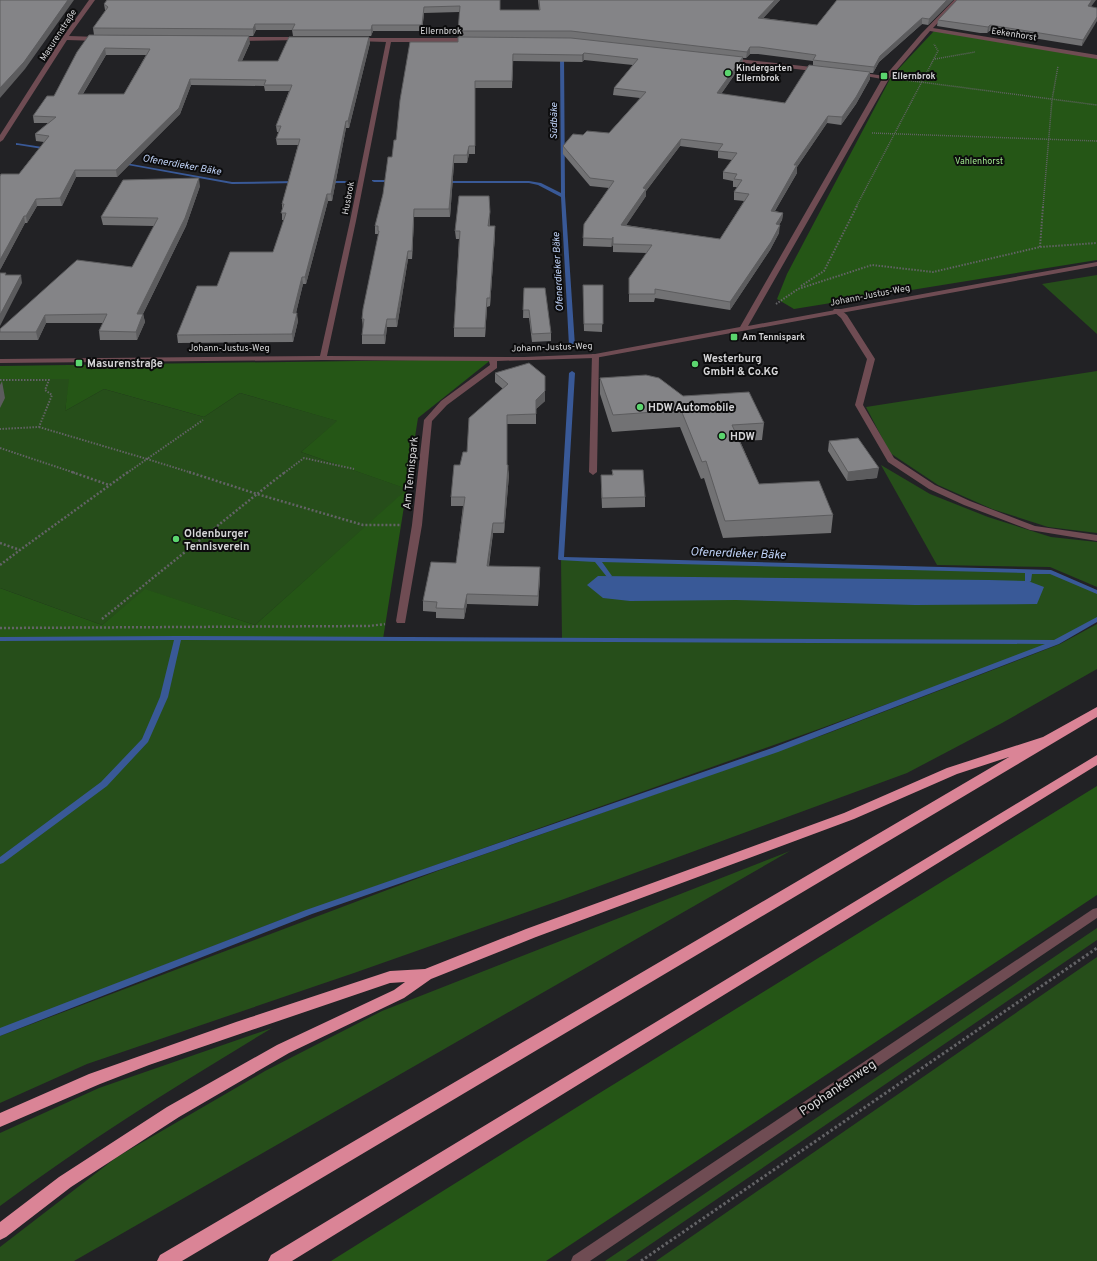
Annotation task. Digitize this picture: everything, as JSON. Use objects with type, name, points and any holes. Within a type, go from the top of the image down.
[{"type":"highway","points":[[166,1261],[1097,711]]},
{"type":"highway","points":[[0,1232],[65,1182],[173,1112],[284,1049],[399,994],[426,975],[531,932],[849,816],[952,772],[1048,740]]},
{"type":"highway","points":[[277,1261],[1097,759]]},
{"type":"highway","points":[[0,1120],[55,1096],[148,1060],[382,979],[390,977],[426,975]]},
{"type":"street","name":"Masurenstraße","points":[[0,140],[65,38],[92,0]]},
{"type":"street","points":[[743,328],[886,78],[928,29],[957,0]]},
{"type":"street","name":"Eekenhorst","points":[[928,29],[1097,57]]},
{"type":"street","points":[[65,38],[103,39]]},
{"type":"street","points":[[230,39],[304,39]]},
{"type":"street","name":"Ellernbrok","points":[[351,40],[476,40]]},
{"type":"street","name":"Husbrok","points":[[323,358],[353,221],[389,40]]},
{"type":"street","points":[[725,60],[825,71]]},
{"type":"street","points":[[848,73],[886,78]]},
{"type":"street","name":"Johann-Justus-Weg","points":[[0,361],[323,358],[492,359],[595,356],[1097,264]]},
{"type":"street","points":[[837,311],[844,317],[871,359],[859,405],[891,460],[932,487],[967,504],[1033,528],[1097,538]]},
{"type":"street","points":[[593,472],[595,356]]},
{"type":"street","name":"Am Tennispark","points":[[401,621],[417,525],[428,420],[444,404],[494,366],[492,359]]},
{"type":"street","name":"Pophankenweg","points":[[578,1261],[1097,912]]},
{"type":"path","points":[[773,306],[824,271],[893,134],[923,82],[938,51],[933,40]]},
{"type":"path","points":[[934,59],[957,54],[980,52]]},
{"type":"path","points":[[1040,247],[1052,100],[1058,66]]},
{"type":"path","points":[[886,78],[1097,105]]},
{"type":"path","points":[[855,133],[1097,141]]},
{"type":"path","points":[[798,289],[872,265],[934,272],[1040,247],[1097,243]]},
{"type":"path","points":[[0,380],[49,380],[45,390],[52,395],[39,427]]},
{"type":"path","points":[[0,565],[109,485],[203,420]]},
{"type":"path","points":[[0,429],[39,427],[363,525],[417,525]]},
{"type":"path","points":[[0,448],[109,485]]},
{"type":"path","points":[[102,619],[304,458],[354,469]]},
{"type":"path","points":[[0,543],[20,550]]},
{"type":"path","points":[[0,628],[369,626],[401,621]]},
{"type":"path","points":[[641,1261],[1097,948]]},
{"type":"green space","name":"Vahlenhorst","points":[[934,31],[1097,58],[1097,260],[794,309],[777,299],[787,274],[891,77]]},
{"type":"green space","points":[[1097,275],[1097,334],[1042,284]]},
{"type":"green space","points":[[492,359],[418,418],[407,489],[301,452],[337,421],[240,393],[204,417],[104,389],[65,411],[69,379],[0,379],[0,366]]},
{"type":"green space","points":[[1097,371],[1097,533],[1048,527],[992,509],[938,485],[890,453],[866,407]]},
{"type":"green space","name":"Oldenburger Tennisverein","points":[[0,379],[70,379],[65,411],[104,389],[204,417],[240,393],[338,421],[301,452],[408,489],[255,625],[146,590],[102,625],[0,588]]},
{"type":"green space","points":[[881,465],[930,494],[988,517],[1051,537],[1097,542],[1097,587],[1050,567],[937,565]]},
{"type":"green space","points":[[407,489],[383,639],[0,641],[0,588],[102,625],[145,589],[255,625]]},
{"type":"green space","points":[[561,559],[1051,572],[1097,592],[1097,619],[1057,642],[819,729],[278,921],[0,1029],[0,637],[562,640]]},
{"type":"green space","points":[[1097,624],[1097,669],[1002,723],[907,773],[564,899],[354,973],[87,1064],[0,1103],[0,1036],[440,870],[826,734],[1060,644]]},
{"type":"green space","points":[[1097,786],[1097,895],[546,1261],[331,1261],[598,1094]]},
{"type":"green space","points":[[790,851],[74,1261],[0,1261],[0,1247],[117,1157],[265,1071],[382,1011]]},
{"type":"green space","points":[[1097,928],[1097,940],[626,1261],[605,1261]]},
{"type":"green space","points":[[1097,957],[1097,1261],[656,1261]]},
{"type":"green space","points":[[272,1028],[202,1070],[100,1136],[0,1206],[0,1133],[99,1088]]},
{"type":"water","points":[[598,576],[989,580],[1028,581],[1044,587],[1037,604],[915,605],[736,600],[630,601],[603,598],[587,585]]},
{"type":"building","points":[[0,0],[68,0],[24,62],[0,88]]},
{"type":"building","points":[[107,0],[500,0],[500,10],[540,10],[539,0],[775,0],[758,18],[817,25],[837,0],[947,0],[929,19],[922,18],[880,56],[874,67],[813,60],[816,55],[759,47],[750,47],[747,52],[571,31],[458,31],[460,6],[424,7],[422,25],[372,25],[371,30],[292,30],[295,24],[255,24],[253,29],[93,28],[108,7],[104,4]]},
{"type":"building","points":[[957,0],[1092,0],[1088,6],[1097,8],[1097,17],[1083,40],[990,25],[988,27],[938,20]]},
{"type":"building","points":[[89,35],[249,36],[238,61],[278,61],[289,37],[369,37],[348,121],[346,121],[331,194],[327,194],[305,277],[302,277],[293,313],[297,313],[292,334],[177,335],[197,286],[217,286],[230,252],[273,252],[286,213],[281,213],[284,204],[282,204],[300,139],[276,139],[281,126],[276,126],[292,85],[264,85],[266,80],[190,79],[179,108],[116,170],[75,170],[60,198],[36,199],[26,216],[24,216],[0,260],[0,176],[1,174],[19,174],[49,136],[35,134],[56,117],[33,116],[47,96],[54,96],[77,52]],"holes":[[[105,48],[150,49],[124,94],[78,94]]]},
{"type":"building","points":[[458,37],[571,38],[743,57],[717,93],[785,103],[809,65],[870,72],[856,97],[842,117],[828,116],[794,165],[797,165],[771,211],[783,213],[776,224],[780,225],[771,242],[730,302],[655,289],[655,294],[629,294],[629,278],[652,245],[613,244],[613,237],[612,239],[583,238],[584,224],[614,181],[590,178],[563,146],[573,134],[583,135],[587,131],[609,133],[646,92],[614,88],[638,59],[584,53],[582,55],[513,54],[512,81],[475,81],[475,146],[469,146],[467,155],[454,155],[449,209],[414,209],[412,251],[408,251],[396,319],[387,319],[384,335],[362,335],[364,319],[362,319],[363,309],[379,231],[378,226],[375,226],[383,194],[388,157],[392,157],[394,140],[396,140],[400,100],[410,42],[458,42]],"holes":[[[681,139],[723,144],[718,151],[737,153],[723,172],[737,174],[734,179],[742,180],[734,192],[749,194],[720,239],[621,225],[646,189],[643,188]]]},
{"type":"building","points":[[199,178],[185,218],[137,314],[143,314],[136,332],[99,331],[107,314],[45,315],[36,332],[0,332],[0,329],[77,260],[132,267],[158,218],[101,217],[123,180]]},
{"type":"building","points":[[459,196],[489,196],[490,212],[488,226],[495,226],[490,298],[487,298],[485,328],[454,328],[460,231],[455,231]]},
{"type":"building","points":[[0,273],[6,273],[5,275],[21,275],[0,315]]},
{"type":"building","points":[[583,285],[603,285],[603,324],[584,324]]},
{"type":"building","points":[[524,288],[545,288],[551,333],[532,334],[529,310],[523,310]]},
{"type":"building","points":[[529,363],[545,376],[545,391],[536,400],[536,414],[507,415],[508,465],[504,523],[493,523],[487,566],[540,567],[538,596],[467,594],[464,609],[436,608],[437,602],[423,601],[431,562],[456,563],[465,497],[451,497],[454,465],[460,465],[463,452],[467,452],[469,418],[508,384],[495,373]]},
{"type":"building","points":[[646,375],[659,378],[683,396],[749,392],[764,423],[732,425],[759,484],[819,481],[833,515],[725,521],[706,461],[702,462],[681,410],[613,415],[600,378]]},
{"type":"building","points":[[858,438],[879,468],[848,472],[829,441]]},
{"type":"building","points":[[612,470],[643,470],[645,497],[602,498],[601,475],[613,475]]},
{"type":"waterway","name":"Südbäke","points":[[562,54],[563,196]]},
{"type":"waterway","name":"Ofenerdieker Bäke","points":[[18,144],[49,149]]},
{"type":"waterway","name":"Ofenerdieker Bäke","points":[[122,163],[232,183],[296,182]]},
{"type":"waterway","points":[[374,181],[394,181]]},
{"type":"waterway","name":"Ofenerdieker Bäke","points":[[326,182],[345,182]]},
{"type":"waterway","points":[[445,182],[529,182],[539,184],[563,196]]},
{"type":"waterway","name":"Ofenerdieker Bäke","points":[[563,196],[572,346]]},
{"type":"waterway","name":"Ofenerdieker Bäke","points":[[572,373],[561,559],[1029,571]]},
{"type":"waterway","points":[[597,560],[609,576]]},
{"type":"waterway","points":[[1028,581],[1029,571]]},
{"type":"waterway","name":"Ofenerdieker Bäke","points":[[1029,571],[1051,572],[1097,592]]},
{"type":"waterway","points":[[0,1032],[309,912],[775,750],[1057,642],[1097,619]]},
{"type":"waterway","points":[[0,639],[178,638]]},
{"type":"waterway","points":[[0,861],[104,784],[145,740],[164,697],[178,638]]},
{"type":"waterway","points":[[178,638],[1052,642]]},
{"type":"place","name":"Kindergarten Ellernbrok","points":[[728,73]]},
{"type":"place","name":"Ellernbrok","points":[[884,76]]},
{"type":"place","name":"Am Tennispark","points":[[734,337]]},
{"type":"place","name":"Masurenstraße","points":[[79,363]]},
{"type":"place","name":"Westerburg GmbH & Co.KG","points":[[695,364]]},
{"type":"place","name":"HDW Automobile","points":[[640,407]]},
{"type":"place","name":"HDW","points":[[722,436]]},
{"type":"place","name":"Oldenburger Tennisverein","points":[[176,539]]}]
